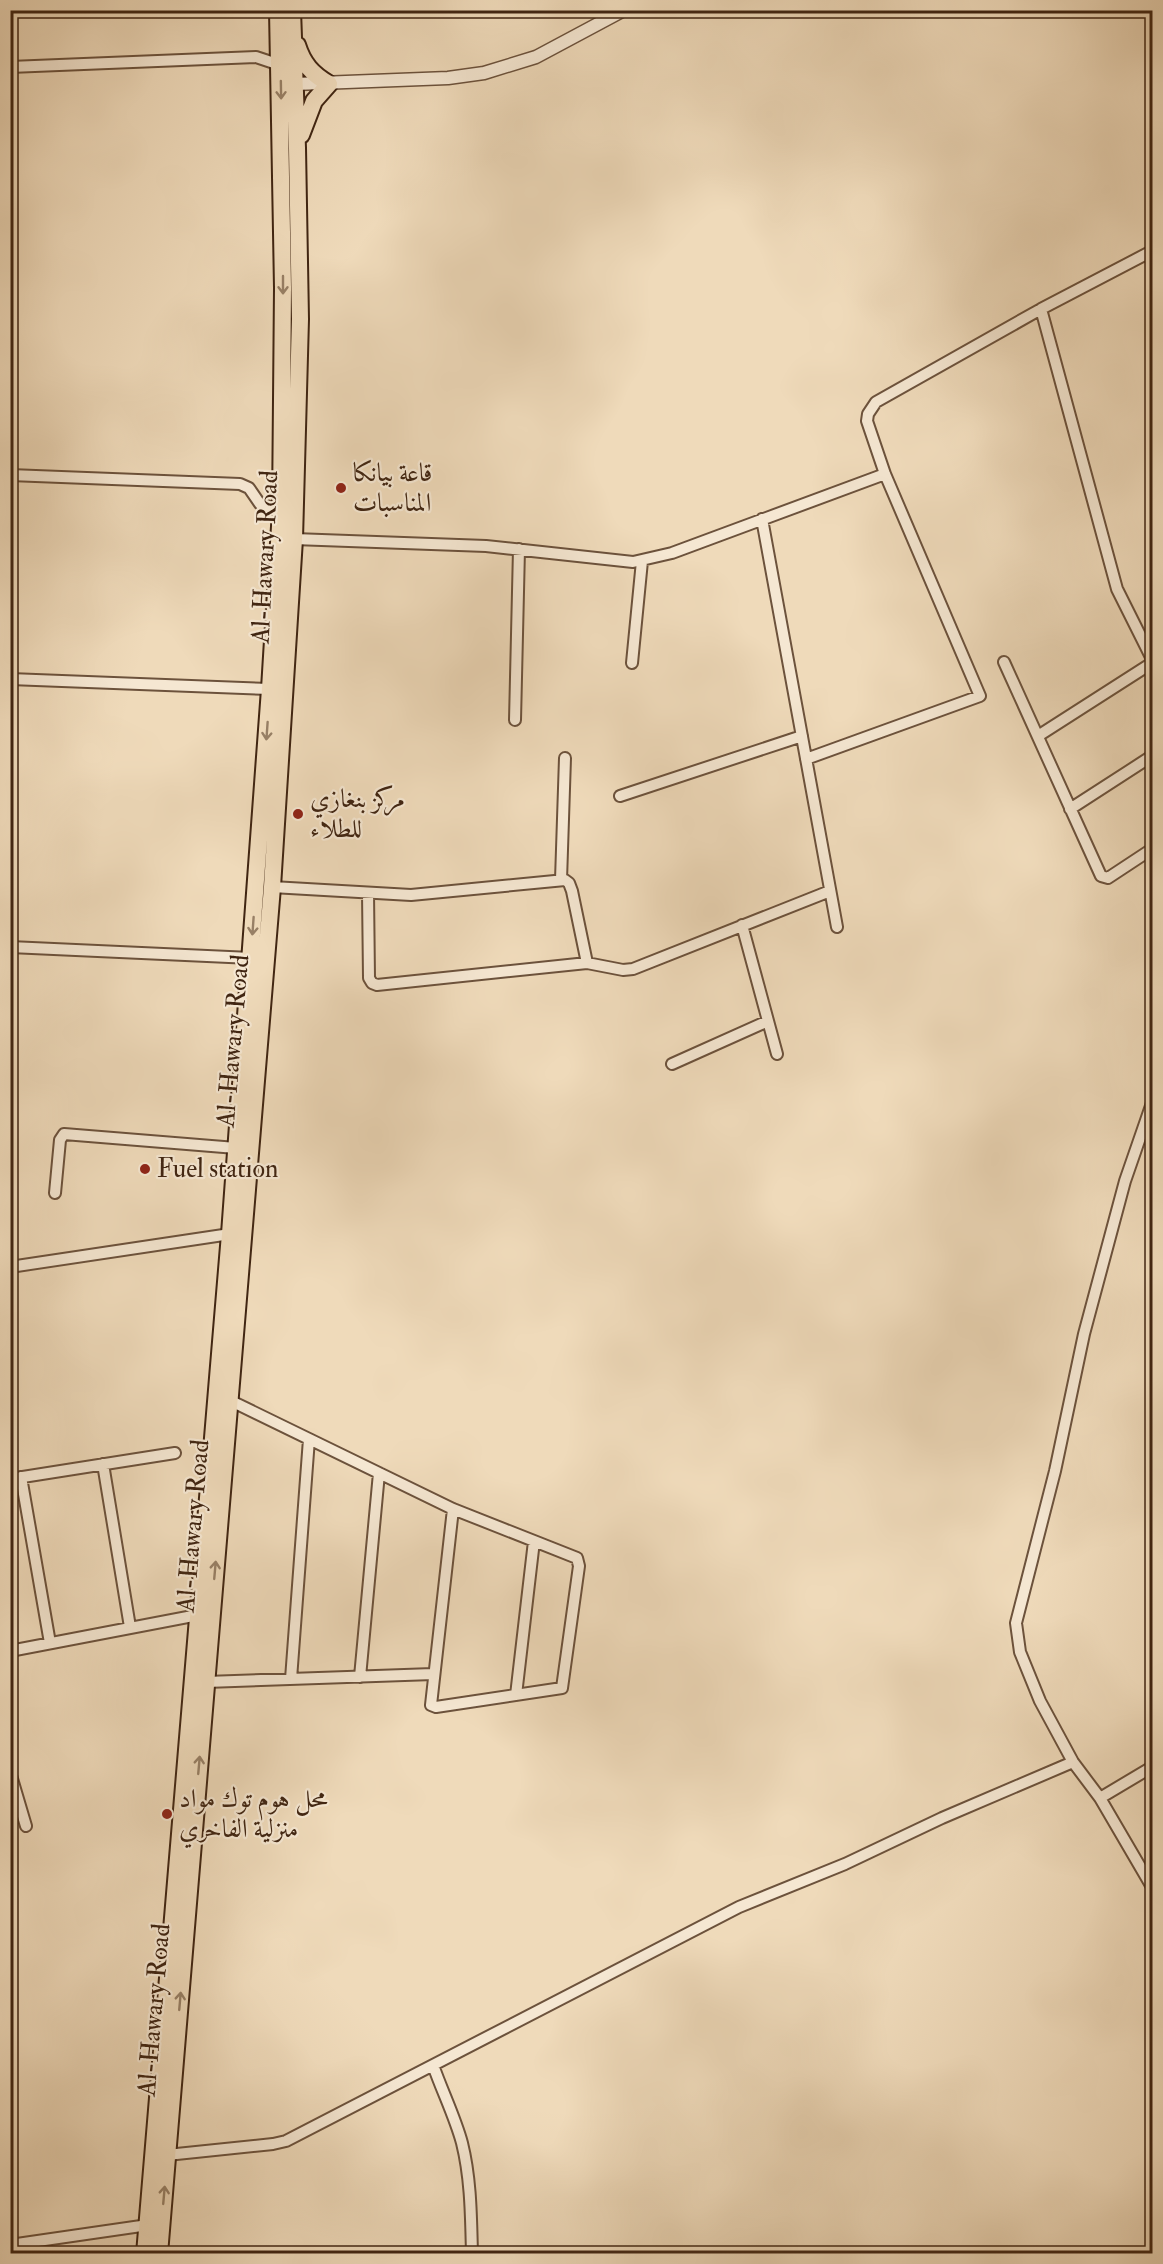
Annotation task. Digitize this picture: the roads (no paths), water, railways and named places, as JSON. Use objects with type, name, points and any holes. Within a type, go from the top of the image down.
[{"type":"highway","name":"Al-Hawary Road","points":[[159,2253],[167,2155],[198,1615],[251,958],[281,510],[288,464],[300,319],[295,84],[286,35],[278,10]]},
{"type":"highway","name":"Al-Hawary Road","points":[[145,2253],[188,1810],[206,1682],[272,887],[294,539],[288,464],[280,65],[292,10]]},
{"type":"highway","points":[[286,35],[306,66],[317,77],[329,84],[318,94],[311,107],[297,148]]},
{"type":"street","points":[[295,84],[448,78],[493,71],[536,57],[624,10]]},
{"type":"street","points":[[256,57],[286,35]]},
{"type":"street","points":[[10,67],[256,57],[268,59],[280,65]]},
{"type":"street","points":[[806,759],[980,696],[885,474],[867,421],[868,414],[876,402],[1041,309],[1152,251]]},
{"type":"street","points":[[1038,736],[1152,661],[1117,590],[1041,309]]},
{"type":"street","points":[[294,539],[519,549],[633,562],[672,553],[885,474]]},
{"type":"street","points":[[10,475],[240,483],[249,488],[260,504],[281,510]]},
{"type":"street","points":[[762,519],[837,927]]},
{"type":"street","points":[[515,720],[519,549]]},
{"type":"street","points":[[632,663],[642,561]]},
{"type":"street","points":[[1004,662],[1102,877],[1108,878],[1152,849]]},
{"type":"street","points":[[10,679],[270,689]]},
{"type":"street","points":[[620,796],[802,736]]},
{"type":"street","points":[[1070,809],[1152,756]]},
{"type":"street","points":[[561,880],[565,758]]},
{"type":"street","points":[[272,887],[411,895],[561,880],[569,883],[572,891],[587,963]]},
{"type":"street","points":[[368,893],[369,978],[377,985],[587,963],[628,970],[830,891]]},
{"type":"street","points":[[742,926],[777,1054]]},
{"type":"street","points":[[10,947],[251,958]]},
{"type":"street","points":[[672,1064],[768,1021]]},
{"type":"street","points":[[1151,1109],[1125,1181],[1084,1334],[1055,1471],[1016,1623],[1020,1652],[1040,1701],[1072,1762],[1100,1798],[1152,1887]]},
{"type":"street","points":[[55,1193],[60,1140],[64,1134],[236,1148]]},
{"type":"street","points":[[10,1267],[230,1234]]},
{"type":"street","points":[[229,1400],[453,1509],[574,1556],[579,1561],[579,1566],[564,1686],[560,1689],[433,1707],[430,1701],[453,1509]]},
{"type":"street","points":[[291,1679],[309,1439]]},
{"type":"street","points":[[50,1643],[16,1478],[176,1453]]},
{"type":"street","points":[[104,1464],[130,1627]]},
{"type":"street","points":[[360,1677],[379,1473]]},
{"type":"street","points":[[516,1695],[534,1541]]},
{"type":"street","points":[[10,1651],[198,1615]]},
{"type":"street","points":[[206,1682],[433,1674]]},
{"type":"street","points":[[167,2155],[286,2141],[739,1907],[845,1864],[942,1818],[1072,1762]]},
{"type":"street","points":[[1100,1798],[1152,1767]]},
{"type":"street","points":[[10,1772],[26,1826]]},
{"type":"street","points":[[432,2066],[457,2127],[465,2157],[470,2185],[472,2253]]},
{"type":"street","points":[[10,2245],[148,2225]]},
{"type":"place","name":"قاعة بيانكا المناسبات","points":[[341,488]]},
{"type":"place","name":"مركز بنغازي للطلاء","points":[[298,814]]},
{"type":"place","name":"Fuel station","points":[[145,1169]]},
{"type":"place","name":"محل هوم توك مواد منزلية الفاخري","points":[[167,1814]]}]
